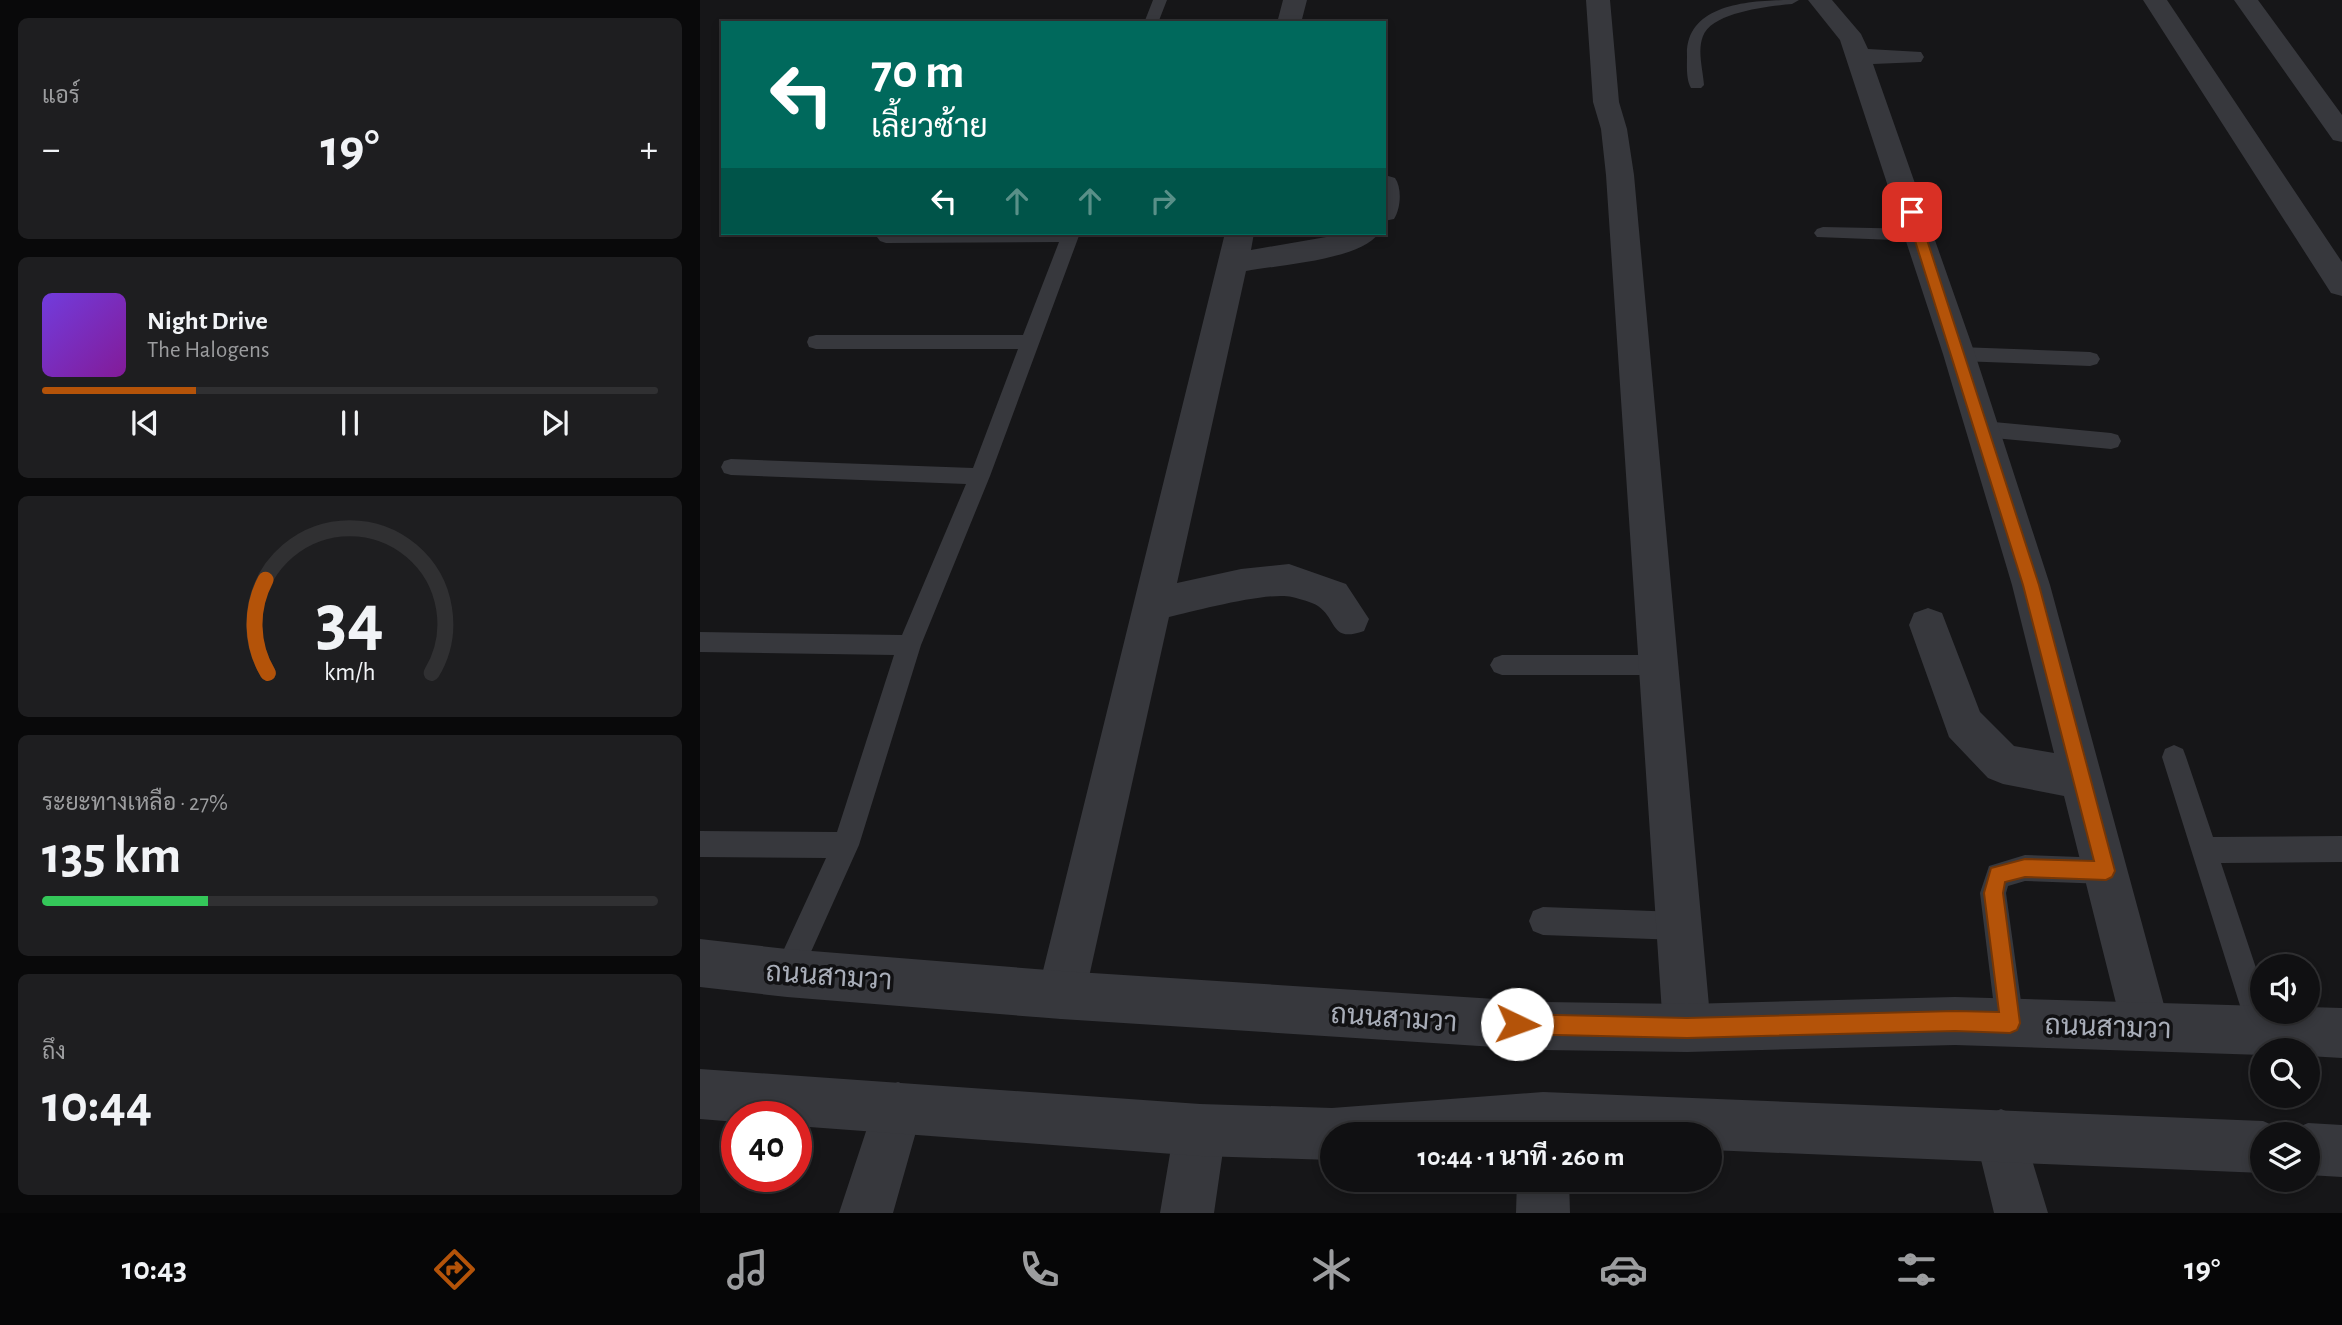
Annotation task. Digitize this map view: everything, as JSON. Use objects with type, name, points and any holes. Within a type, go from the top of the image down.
[{"type":"street","points":[[1290,21],[1295,0]]},
{"type":"street","points":[[1598,0],[1606,102],[1614,129],[1620,175],[1687,1028]]},
{"type":"street","points":[[1820,0],[1852,38],[1859,56],[1983,429],[2031,585],[2146,1027]]},
{"type":"street","points":[[2155,0],[2342,286]]},
{"type":"street","points":[[2246,0],[2342,134]]},
{"type":"street","points":[[1859,56],[1912,57]]},
{"type":"street","points":[[1061,995],[1237,248],[1339,245],[1360,235]]},
{"type":"street","points":[[1153,604],[1241,585],[1289,580],[1332,595],[1350,619]]},
{"type":"street","points":[[1928,625],[1964,724],[2003,764],[2082,779]]},
{"type":"street","name":"ถนนสามวา","points":[[700,963],[787,973],[1061,995],[1543,1026],[1687,1028],[1955,1021],[2342,1033]]},
{"type":"street","points":[[700,1094],[1200,1130],[1320,1134]]},
{"type":"street","points":[[866,1213],[898,1107]]},
{"type":"street","points":[[1187,1213],[1200,1130]]},
{"type":"street","points":[[1722,1130],[2001,1135],[2250,1146]]},
{"type":"street","points":[[2001,1135],[2021,1213]]},
{"type":"street","points":[[2320,1150],[2342,1151]]},
{"type":"street","points":[[1543,1192],[1543,1213]]},
{"type":"lane","points":[[1153,21],[1160,0]]},
{"type":"lane","points":[[1696,85],[1696,35],[1704,22],[1721,14],[1792,0]]},
{"type":"lane","points":[[1823,233],[1920,235]]},
{"type":"lane","points":[[886,236],[978,235]]},
{"type":"lane","points":[[787,973],[846,845],[909,645],[979,476],[1071,235]]},
{"type":"lane","points":[[816,342],[1030,342]]},
{"type":"lane","points":[[1959,354],[2090,359]]},
{"type":"lane","points":[[1983,429],[2111,441]]},
{"type":"lane","points":[[731,467],[979,476]]},
{"type":"lane","points":[[700,642],[909,645]]},
{"type":"lane","points":[[1502,665],[1660,665]]},
{"type":"lane","points":[[2174,757],[2262,1031]]},
{"type":"lane","points":[[700,844],[846,845]]},
{"type":"lane","points":[[2204,850],[2342,849]]},
{"type":"lane","points":[[2010,1023],[1993,893],[1998,875],[2025,868],[2106,871]]},
{"type":"lane","points":[[1544,921],[1679,926]]},
{"type":"route","points":[[1517,1024],[1687,1028],[1955,1021],[2010,1023],[1993,893],[1998,875],[2025,868],[2106,871],[2031,585],[1912,212]]}]
